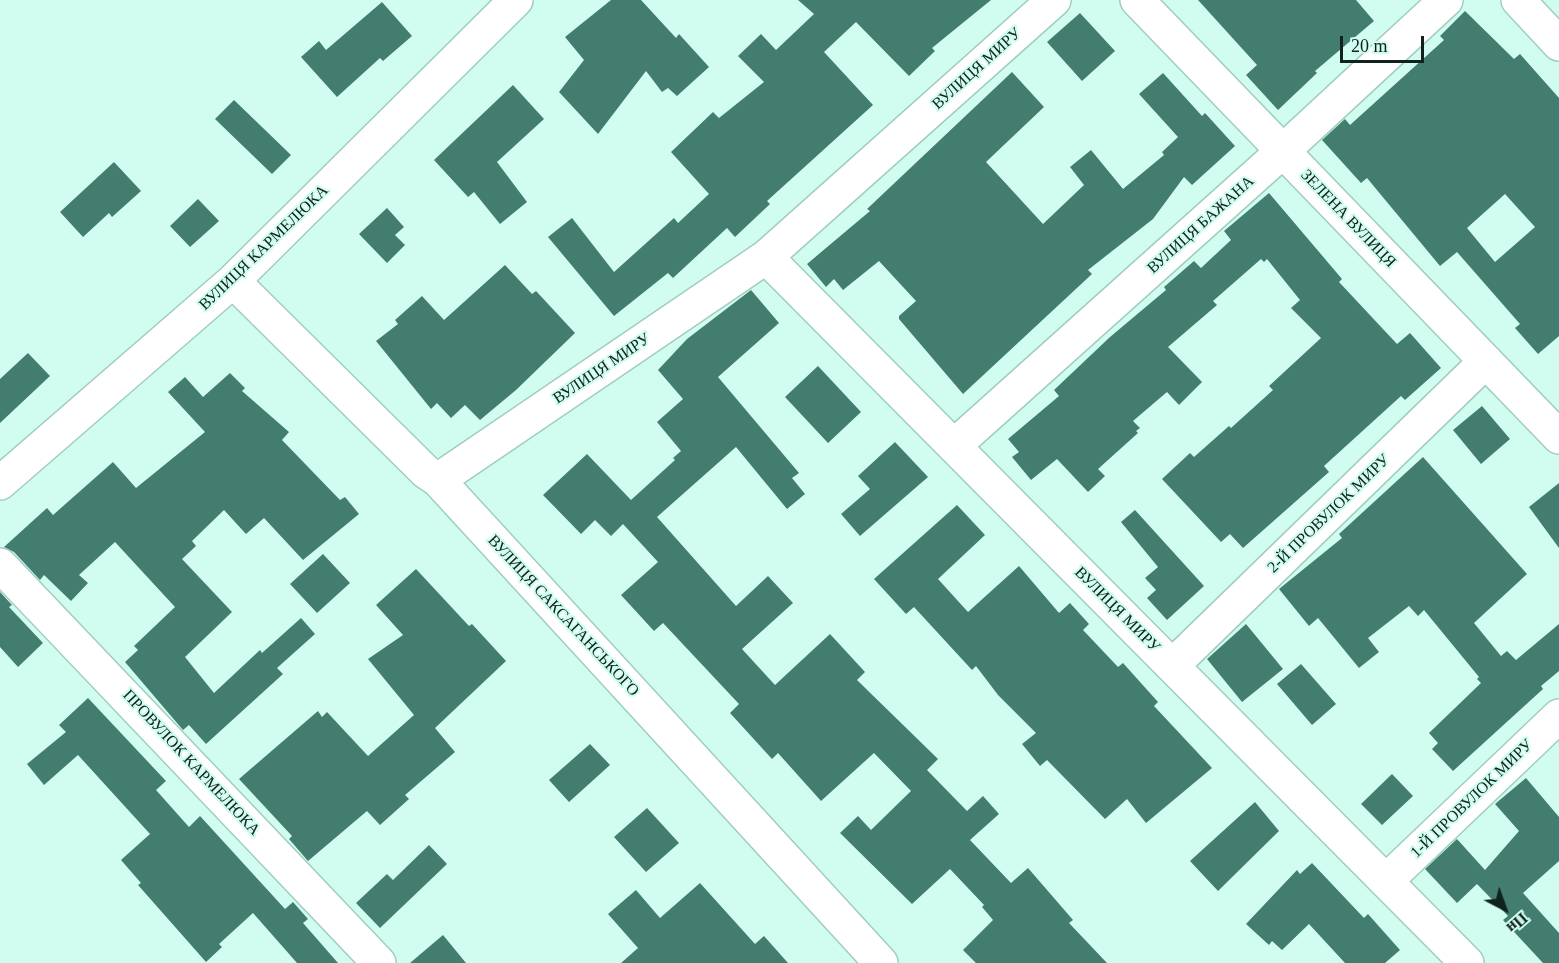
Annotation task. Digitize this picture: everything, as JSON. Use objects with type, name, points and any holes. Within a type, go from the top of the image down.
[{"type":"street","name":"ВУЛИЦЯ КАРМЕЛЮКА","points":[[0,483],[233,282],[516,0]]},
{"type":"street","name":"ВУЛИЦЯ МИРУ","points":[[438,480],[766,257],[1054,0]]},
{"type":"street","name":"ЗЕЛЕНА ВУЛИЦЯ","points":[[1137,0],[1559,437]]},
{"type":"street","name":"ВУЛИЦЯ БАЖАНА","points":[[954,446],[1283,151],[1446,0]]},
{"type":"street","points":[[1518,0],[1559,44]]},
{"type":"street","name":"ВУЛИЦЯ МИРУ","points":[[766,257],[1467,963]]},
{"type":"street","name":"ВУЛИЦЯ САКСАГАНСЬКОГО","points":[[233,282],[426,472],[438,480],[881,963]]},
{"type":"street","name":"2-Й ПРОВУЛОК МИРУ","points":[[1172,666],[1486,361]]},
{"type":"street","name":"ПРОВУЛОК КАРМЕЛЮКА","points":[[0,566],[125,693],[379,963]]},
{"type":"street","name":"1-Й ПРОВУЛОК МИРУ","points":[[1386,881],[1559,716]]},
{"type":"building","points":[[611,0],[641,0],[676,38],[679,34],[709,67],[677,96],[668,88],[662,92],[646,71],[598,134],[559,92],[584,60],[565,37]]},
{"type":"building","points":[[798,0],[991,0],[932,48],[935,51],[909,76],[856,22],[824,52],[873,105],[767,201],[770,204],[735,237],[727,228],[673,278],[668,273],[614,316],[548,237],[572,218],[614,272],[674,218],[678,223],[709,194],[671,152],[713,112],[719,118],[764,82],[738,56],[761,34],[776,50],[814,14]]},
{"type":"building","points":[[1198,0],[1356,0],[1374,21],[1315,71],[1317,73],[1278,110],[1246,75],[1257,65]]},
{"type":"building","points":[[382,2],[412,36],[383,61],[380,58],[337,97],[301,57],[319,41],[326,50]]},
{"type":"building","points":[[1465,11],[1514,59],[1520,54],[1559,98],[1559,336],[1538,354],[1515,328],[1520,324],[1457,252],[1440,266],[1367,178],[1361,183],[1322,140],[1345,119],[1350,125],[1444,40],[1440,36]],"holes":[[[1505,194],[1535,227],[1495,262],[1467,228]]]},
{"type":"building","points":[[1080,13],[1115,51],[1082,81],[1047,42]]},
{"type":"building","points":[[1012,72],[1044,107],[986,162],[1043,224],[1084,185],[1070,167],[1091,150],[1123,189],[1164,155],[1162,152],[1178,137],[1139,94],[1163,73],[1202,116],[1205,113],[1235,146],[1192,185],[1184,177],[1153,219],[1088,270],[1092,274],[963,394],[899,319],[899,316],[916,301],[879,261],[843,290],[834,279],[826,287],[807,264],[870,211],[867,209]]},
{"type":"building","points":[[513,85],[544,119],[497,162],[527,202],[500,224],[474,192],[468,197],[434,160]]},
{"type":"building","points":[[234,100],[291,155],[272,174],[215,119]]},
{"type":"building","points":[[114,162],[141,191],[112,217],[109,213],[83,237],[60,212]]},
{"type":"building","points":[[1269,193],[1342,279],[1339,282],[1397,344],[1410,333],[1441,368],[1405,400],[1401,396],[1324,466],[1329,472],[1243,548],[1230,534],[1221,542],[1162,479],[1190,453],[1194,457],[1229,426],[1231,428],[1273,390],[1269,386],[1321,338],[1291,308],[1300,300],[1267,259],[1264,262],[1261,259],[1213,301],[1217,305],[1168,347],[1202,382],[1179,405],[1167,392],[1133,421],[1140,428],[1136,431],[1138,433],[1098,469],[1105,476],[1088,492],[1057,459],[1031,480],[1012,457],[1019,452],[1008,439],[1059,396],[1054,390],[1110,337],[1166,290],[1164,287],[1194,261],[1201,268],[1231,240],[1224,231]]},
{"type":"building","points":[[198,199],[219,221],[190,247],[170,226]]},
{"type":"building","points":[[387,208],[404,227],[395,235],[405,245],[387,263],[359,234]]},
{"type":"building","points":[[505,265],[532,294],[536,291],[575,333],[516,390],[480,420],[465,405],[451,418],[437,403],[431,409],[376,341],[398,324],[395,320],[422,296],[444,320]]},
{"type":"building","points":[[751,290],[779,323],[718,377],[799,473],[792,478],[805,494],[787,509],[736,447],[657,517],[736,606],[768,576],[793,603],[742,649],[775,685],[830,634],[865,672],[857,680],[938,759],[927,770],[967,811],[983,796],[999,814],[970,840],[1011,883],[1028,868],[1073,920],[1069,923],[1107,963],[976,963],[963,950],[993,920],[982,907],[984,905],[950,869],[912,904],[840,833],[858,816],[871,830],[911,791],[874,753],[821,801],[778,753],[772,759],[730,713],[739,704],[663,623],[654,631],[621,595],[658,562],[623,524],[611,536],[595,520],[581,534],[543,495],[587,454],[631,500],[675,460],[673,458],[681,451],[657,422],[683,399],[658,370],[687,339]]},
{"type":"building","points":[[28,353],[50,376],[0,423],[0,379]]},
{"type":"building","points":[[818,366],[861,412],[828,443],[785,397]]},
{"type":"building","points":[[230,373],[245,388],[242,391],[289,432],[282,440],[340,500],[345,497],[359,514],[303,560],[264,518],[246,534],[224,510],[192,541],[196,546],[182,559],[232,612],[185,657],[214,693],[260,650],[262,653],[301,618],[315,634],[277,668],[283,674],[206,744],[189,725],[183,730],[125,662],[138,650],[134,646],[175,607],[115,542],[79,575],[88,583],[71,601],[44,575],[40,580],[14,552],[4,547],[47,508],[53,515],[113,462],[136,488],[205,432],[168,392],[185,377],[203,397]]},
{"type":"building","points":[[1482,406],[1510,439],[1481,464],[1453,430]]},
{"type":"building","points":[[895,442],[928,477],[860,536],[841,514],[870,489],[858,476]]},
{"type":"building","points":[[1423,457],[1527,574],[1474,623],[1501,656],[1507,651],[1516,660],[1559,624],[1559,671],[1541,686],[1543,689],[1453,771],[1432,749],[1438,743],[1429,733],[1481,683],[1477,679],[1479,677],[1424,610],[1418,616],[1409,606],[1368,638],[1379,652],[1359,668],[1318,618],[1309,626],[1279,589],[1342,538],[1339,534]]},
{"type":"building","points":[[1559,483],[1559,548],[1529,507]]},
{"type":"building","points":[[957,505],[985,535],[938,579],[968,612],[1019,566],[1059,613],[1070,603],[1089,624],[1083,630],[1118,667],[1123,663],[1158,702],[1154,706],[1212,768],[1146,823],[1127,799],[1105,819],[1047,760],[1040,766],[1022,744],[1036,733],[998,695],[976,666],[972,670],[914,607],[906,614],[874,579]]},
{"type":"building","points":[[1135,510],[1204,586],[1167,620],[1147,598],[1156,590],[1145,578],[1158,567],[1121,522]]},
{"type":"building","points":[[323,554],[350,583],[317,613],[290,584]]},
{"type":"building","points":[[416,569],[469,626],[472,624],[506,661],[435,728],[455,752],[405,795],[409,799],[380,825],[367,811],[308,861],[289,839],[292,836],[239,779],[318,711],[322,717],[327,712],[368,756],[414,715],[368,659],[403,635],[376,605]]},
{"type":"building","points":[[0,592],[12,605],[9,607],[43,643],[18,667],[0,647]]},
{"type":"building","points":[[1246,624],[1283,669],[1242,702],[1207,659]]},
{"type":"building","points":[[1301,664],[1336,704],[1312,725],[1277,684]]},
{"type":"building","points":[[88,698],[166,781],[156,790],[189,827],[200,816],[285,909],[293,902],[308,919],[303,923],[338,963],[297,963],[253,913],[219,944],[222,947],[206,962],[138,885],[141,883],[121,860],[150,834],[78,755],[44,785],[27,764],[66,732],[59,725]]},
{"type":"building","points":[[590,744],[610,765],[569,802],[549,780]]},
{"type":"building","points":[[1392,774],[1413,796],[1382,825],[1361,804]]},
{"type":"building","points":[[1526,778],[1559,817],[1559,861],[1523,893],[1559,933],[1559,963],[1543,963],[1503,920],[1508,916],[1477,884],[1457,903],[1425,869],[1457,839],[1485,870],[1519,831],[1495,804]]},
{"type":"building","points":[[1255,802],[1279,831],[1218,891],[1190,861]]},
{"type":"building","points":[[647,808],[679,843],[646,872],[614,837]]},
{"type":"building","points":[[429,845],[447,864],[380,928],[356,903],[387,874],[393,880]]},
{"type":"building","points":[[1312,863],[1364,918],[1368,914],[1400,950],[1385,963],[1345,963],[1309,924],[1282,950],[1272,941],[1269,945],[1246,924],[1297,870],[1300,874]]},
{"type":"building","points":[[700,883],[755,944],[764,936],[788,963],[621,963],[638,948],[608,914],[636,890],[660,918]]},
{"type":"building","points":[[443,935],[466,963],[410,963]]}]
